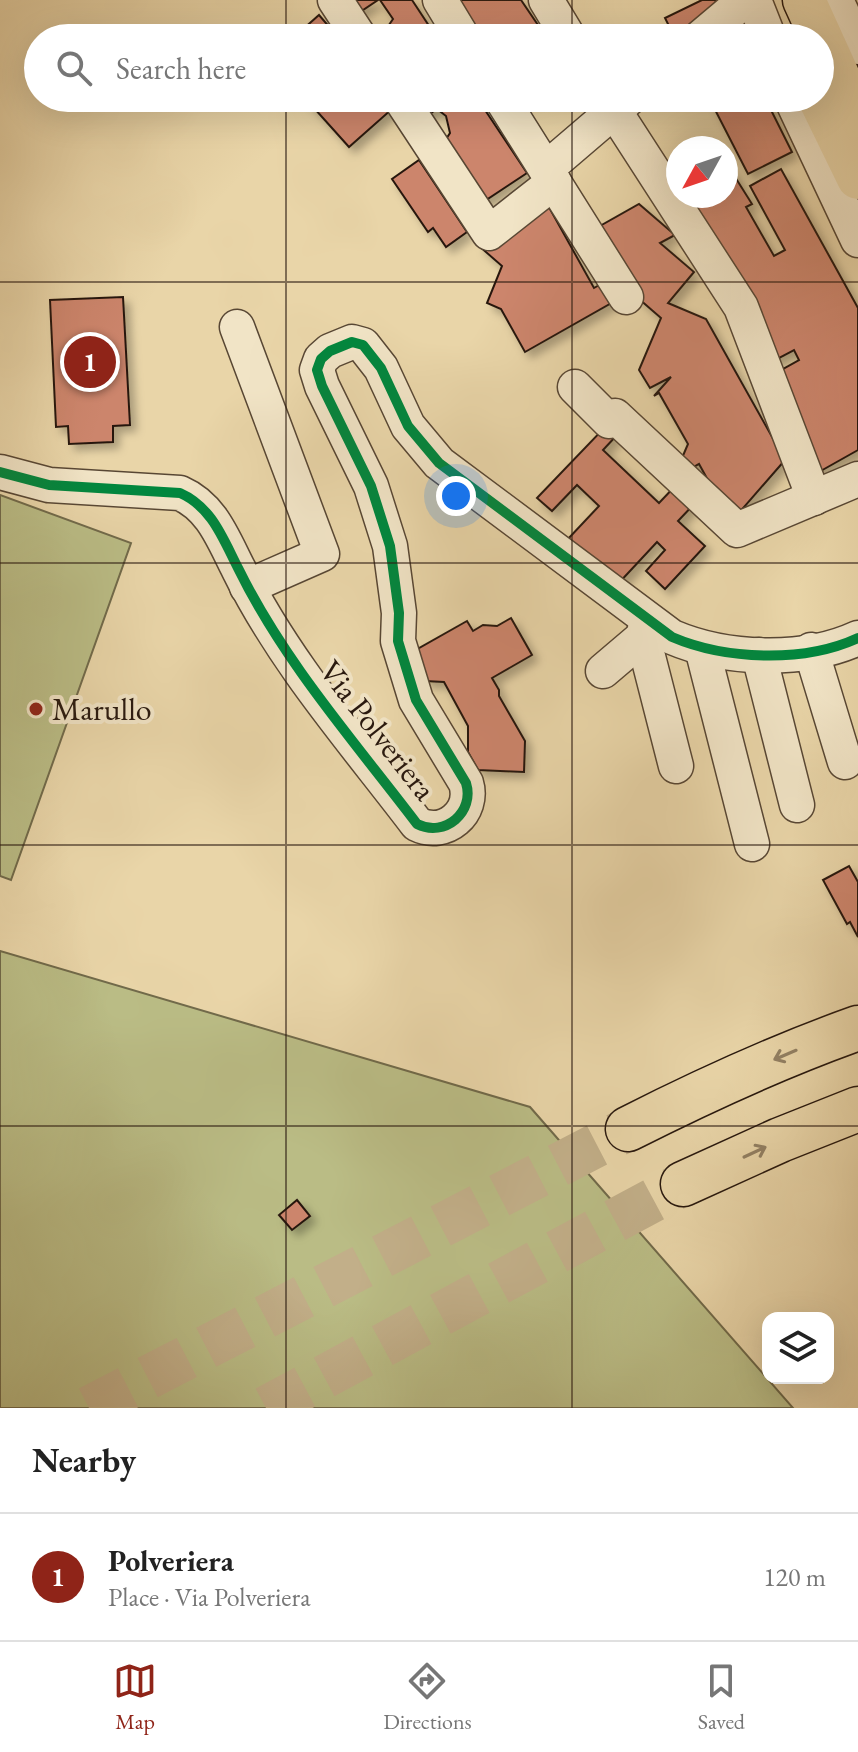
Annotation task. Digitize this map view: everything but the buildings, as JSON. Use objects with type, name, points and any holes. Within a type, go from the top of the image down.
[{"type":"highway","points":[[628,1129],[700,1092],[858,1028]]},
{"type":"highway","points":[[683,1184],[858,1109]]},
{"type":"main road","points":[[775,0],[786,24]]},
{"type":"main road","points":[[835,3],[858,119]]},
{"type":"main road","points":[[826,112],[858,178]]},
{"type":"street","points":[[335,0],[351,24]]},
{"type":"street","points":[[440,0],[455,24]]},
{"type":"street","points":[[546,0],[561,24]]},
{"type":"street","points":[[717,24],[745,0]]},
{"type":"street","points":[[754,0],[763,24]]},
{"type":"street","points":[[835,3],[858,47]]},
{"type":"street","points":[[409,112],[489,233],[550,176],[608,112]]},
{"type":"street","points":[[510,112],[626,297]]},
{"type":"street","points":[[623,112],[741,307],[814,498]]},
{"type":"street","points":[[798,112],[858,240]]},
{"type":"street","points":[[237,327],[322,554],[247,587]]},
{"type":"street","name":"Via Polveriera","points":[[0,472],[49,485],[180,493],[204,508],[218,528],[281,646],[417,824],[423,827],[442,828],[462,815],[470,793],[420,709],[401,658],[397,584],[390,546],[371,486],[317,370],[321,359],[330,351],[352,342],[363,345],[381,368],[408,426],[439,463],[645,629],[702,648],[740,655],[856,648]]},
{"type":"street","points":[[575,387],[609,421],[615,416],[737,530],[858,479]]},
{"type":"street","points":[[603,671],[645,629]]},
{"type":"street","points":[[645,629],[676,766]]},
{"type":"street","points":[[702,648],[752,844]]},
{"type":"street","points":[[811,650],[845,762]]},
{"type":"street","points":[[759,655],[797,805]]},
{"type":"green space","name":"Marullo","points":[[0,495],[131,543],[11,880],[0,876]]},
{"type":"green space","points":[[0,951],[530,1107],[762,1373],[762,1384],[772,1384],[793,1408],[0,1408]]},
{"type":"tunnel","points":[[89,1408],[628,1129]]},
{"type":"tunnel","points":[[266,1408],[683,1184]]},
{"type":"cycle path","points":[[0,472],[49,485],[180,493],[191,499],[215,525],[256,603],[298,668],[417,824],[428,827],[447,825],[462,812],[468,794],[466,783],[416,700],[398,641],[399,613],[390,546],[371,486],[317,370],[321,359],[330,351],[352,342],[363,345],[381,368],[408,426],[439,463],[672,637],[716,650],[765,656],[814,652],[858,638]]},
{"type":"place","name":"Polveriera","points":[[90,362]]},
{"type":"place","name":"Marullo","points":[[36,709]]}]
